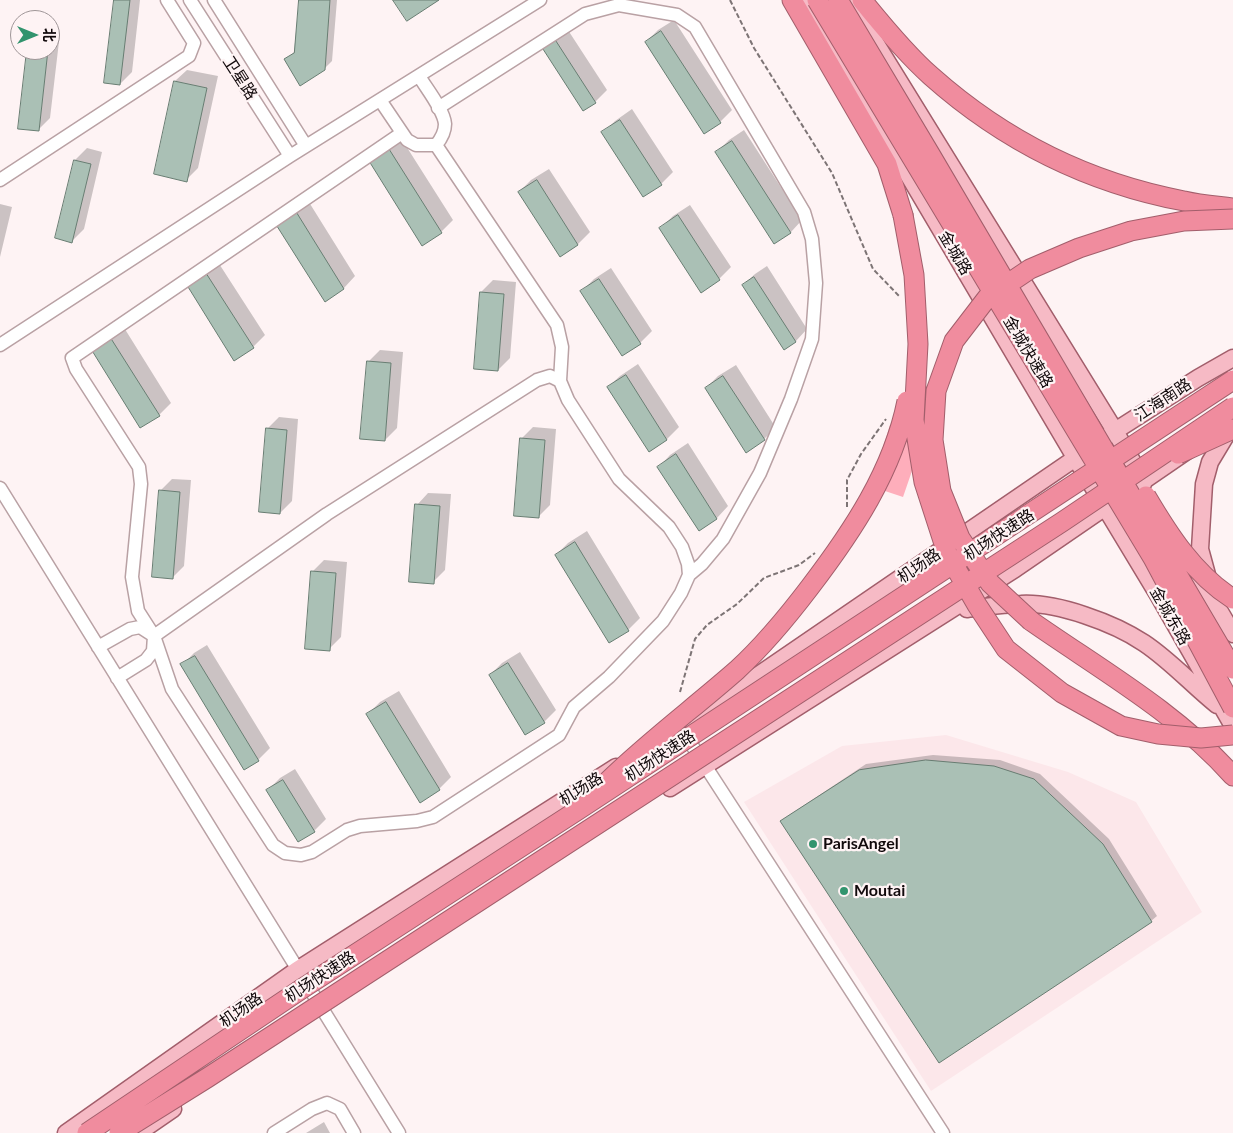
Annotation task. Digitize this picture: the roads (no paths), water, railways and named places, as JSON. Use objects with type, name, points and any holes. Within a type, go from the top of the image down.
[{"type":"highway","points":[[792,0],[887,164],[903,215],[913,266],[918,344],[914,420],[924,482],[947,553],[1006,649],[1062,693],[1121,726],[1158,734],[1201,738],[1233,735]]},
{"type":"highway","name":"金城快速路","points":[[817,0],[1148,550],[1229,709]]},
{"type":"highway","name":"金城快速路","points":[[838,0],[1233,669]]},
{"type":"highway","points":[[862,0],[930,76],[985,119],[1030,147],[1079,171],[1131,188],[1185,202],[1233,208]]},
{"type":"highway","points":[[930,154],[1188,560],[1217,589],[1233,599]]},
{"type":"highway","points":[[1233,219],[1184,221],[1123,233],[1079,248],[1030,269],[987,298],[954,342],[936,391],[932,440],[941,491],[960,538],[990,583],[1032,621],[1078,654],[1126,684],[1172,718],[1216,757],[1233,776]]},
{"type":"highway","points":[[578,810],[633,756],[738,668],[773,632],[841,546],[875,490],[902,426],[918,344]]},
{"type":"highway","name":"机场快速路","points":[[87,1133],[302,988],[578,810],[1233,380]]},
{"type":"highway","name":"机场快速路","points":[[119,1133],[207,1078],[1062,522],[1233,406]]},
{"type":"highway","points":[[1062,522],[1168,459],[1233,429]]},
{"type":"main road","name":"金城路","points":[[805,0],[1105,507]]},
{"type":"main road","points":[[848,0],[1115,431],[1233,634]]},
{"type":"main road","name":"江海南路","points":[[1095,445],[1198,378],[1233,358]]},
{"type":"main road","points":[[138,1133],[322,1011],[1015,568],[1233,422]]},
{"type":"main road","points":[[1214,601],[1200,549],[1203,492],[1210,462],[1233,422]]},
{"type":"main road","name":"机场路","points":[[66,1133],[297,970],[744,686],[1095,445]]},
{"type":"main road","name":"金城东路","points":[[1105,507],[1229,709],[1233,726]]},
{"type":"main road","points":[[941,616],[968,609],[1023,603],[1065,609],[1107,623],[1144,642],[1229,709]]},
{"type":"street","points":[[0,180],[189,56],[194,43],[167,0]]},
{"type":"street","name":"卫星路","points":[[190,0],[290,156]]},
{"type":"street","name":"卫星路","points":[[214,0],[306,146]]},
{"type":"street","points":[[0,345],[290,156],[540,0]]},
{"type":"street","points":[[402,133],[72,358],[76,369],[139,467],[141,484],[132,577],[138,611],[154,636],[172,689],[273,845],[285,853],[301,855],[312,852],[347,830],[360,826],[417,821],[433,817],[559,735],[574,707],[609,677],[664,621],[681,593],[689,575],[702,564],[724,539],[760,473],[791,399],[812,340],[816,283],[812,240],[804,212],[696,27],[677,15],[619,5],[585,14],[438,108]]},
{"type":"street","points":[[419,76],[444,116],[444,135],[436,145]]},
{"type":"street","points":[[380,100],[407,140],[416,145],[436,145]]},
{"type":"street","points":[[436,145],[557,325],[562,347],[560,381],[568,400],[619,479],[669,527],[682,547],[688,564],[689,575]]},
{"type":"street","points":[[154,636],[327,514],[538,380],[550,376],[560,381]]},
{"type":"street","points":[[0,488],[399,1133]]},
{"type":"street","points":[[98,647],[130,630],[140,627],[154,636]]},
{"type":"street","points":[[117,678],[146,660],[153,651],[154,636]]},
{"type":"street","points":[[680,727],[943,1133]]},
{"type":"street","points":[[274,1133],[312,1109],[327,1103],[340,1109],[354,1133]]},
{"type":"place","name":"ParisAngel","points":[[813,844]]},
{"type":"place","name":"Moutai","points":[[844,891]]}]
